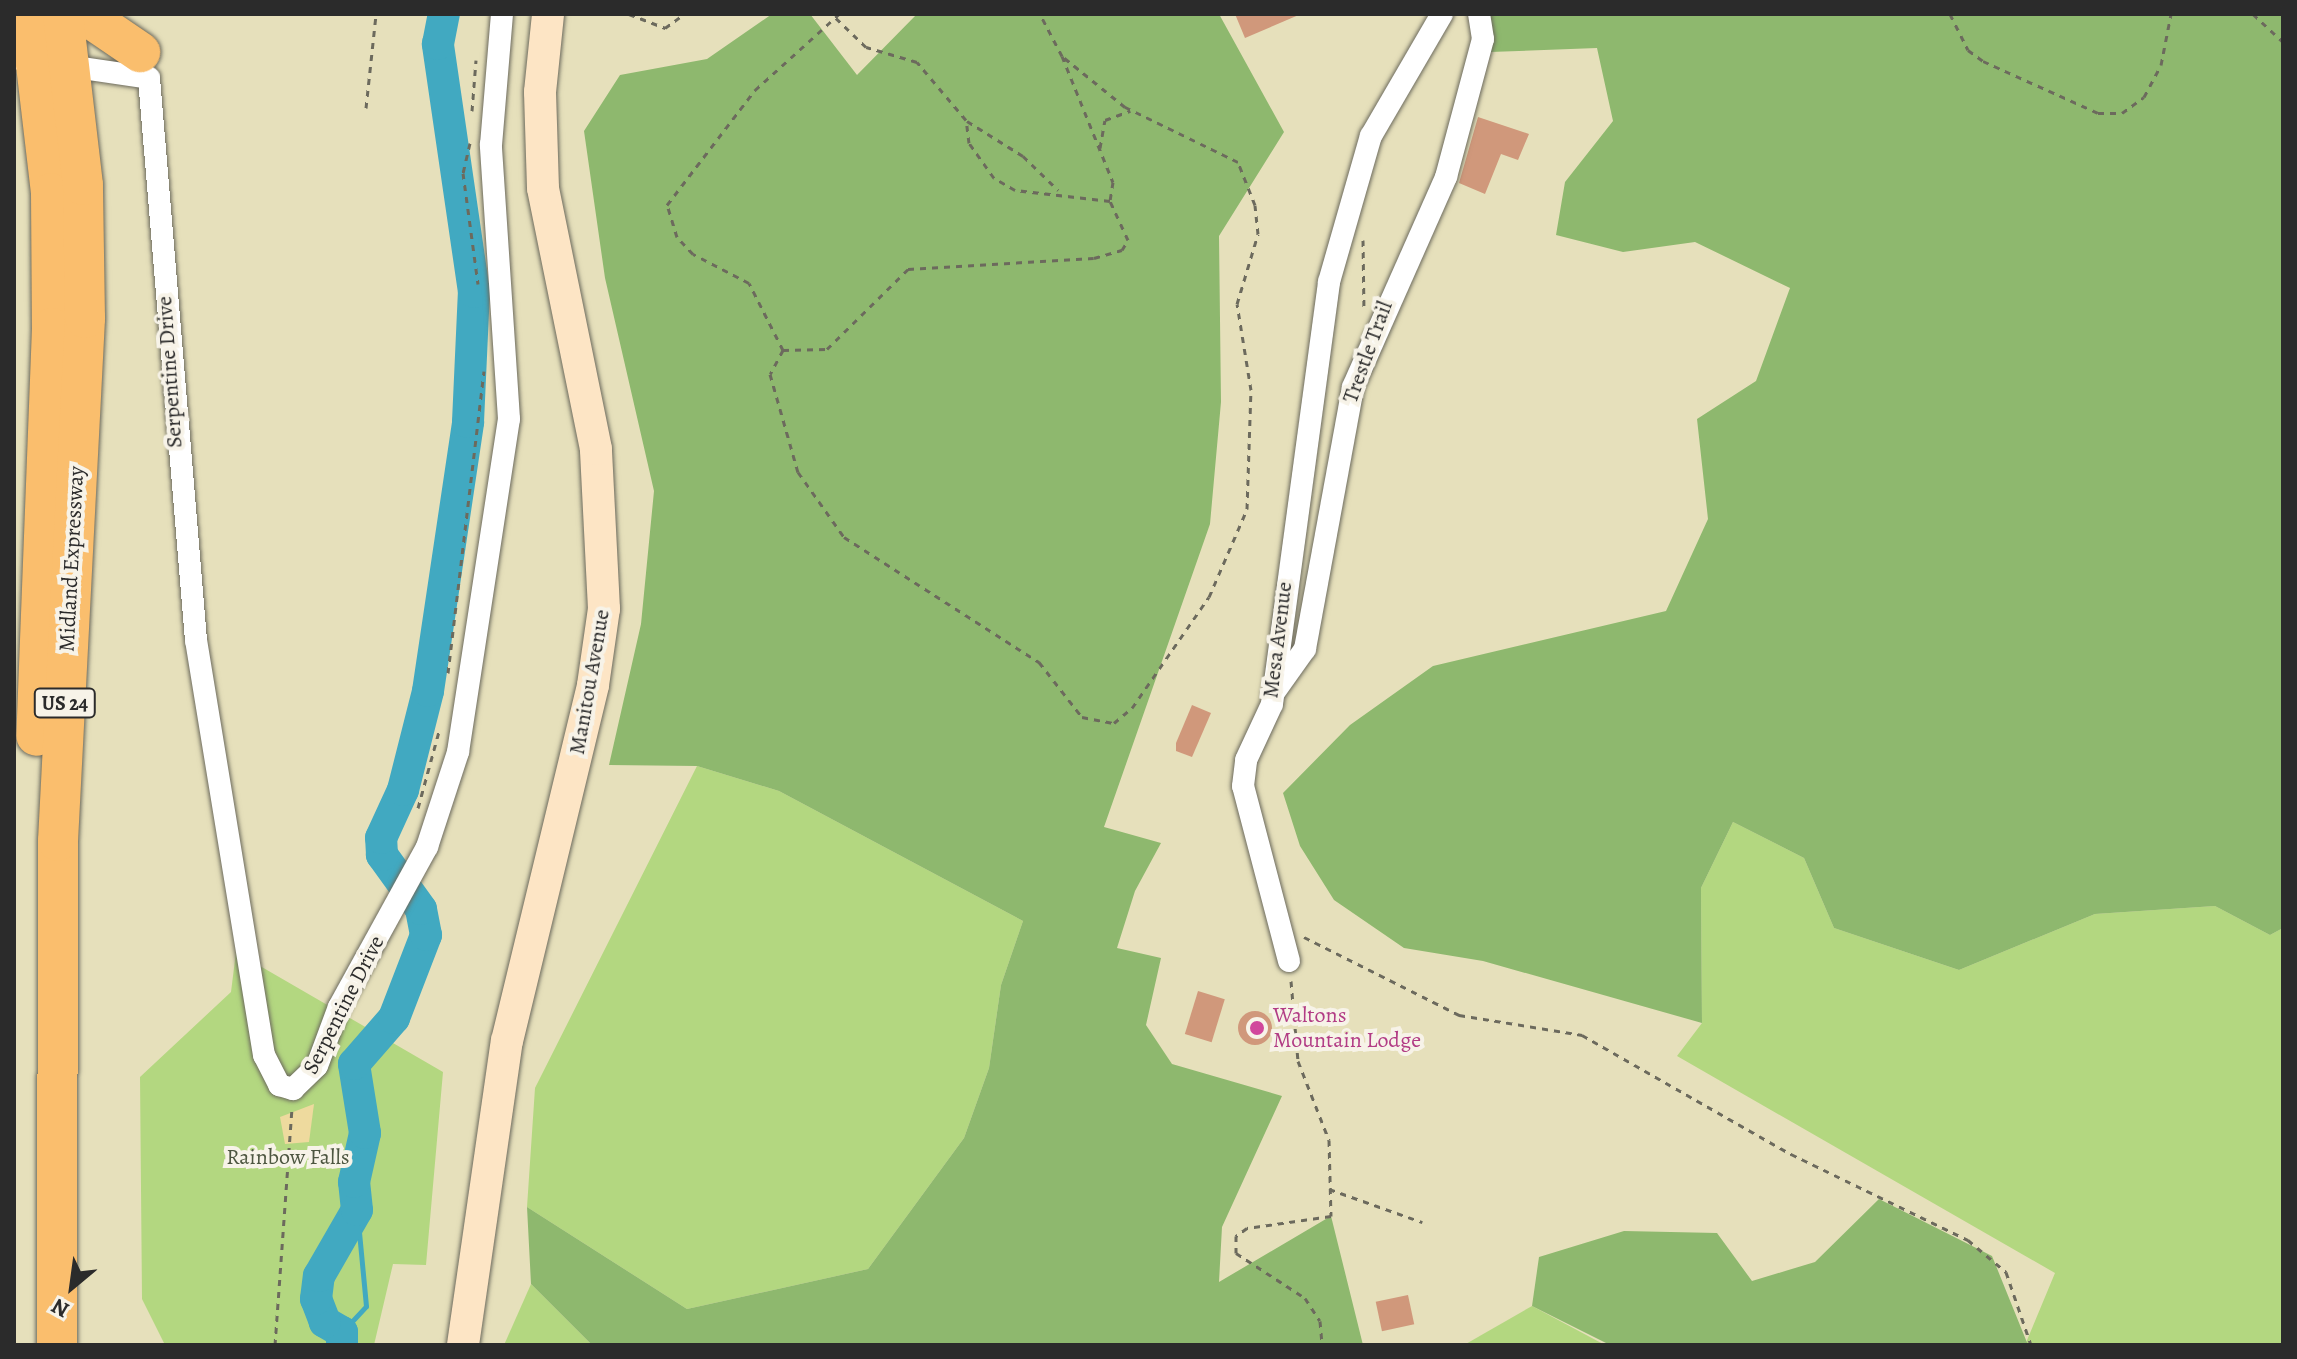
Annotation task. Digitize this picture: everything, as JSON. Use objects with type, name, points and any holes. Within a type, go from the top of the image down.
[{"type":"highway","name":"Midland Expressway","points":[[30,14],[51,193],[52,316],[32,836],[32,1345]]},
{"type":"highway","name":"Midland Expressway","points":[[57,1345],[58,841],[85,318],[34,63],[63,14]]},
{"type":"highway","points":[[84,14],[144,65]]},
{"type":"highway","points":[[14,95],[33,139],[52,316]]},
{"type":"main road","name":"Manitou Avenue","points":[[463,1345],[499,1086],[593,685],[604,609],[596,449],[543,188],[540,92],[548,14]]},
{"type":"street","name":"Serpentine Drive","points":[[126,14],[144,65],[196,640],[264,1055],[279,1085],[293,1089],[317,1066],[390,915],[427,847],[458,752],[509,419],[491,145],[502,14]]},
{"type":"street","name":"Mesa Avenue","points":[[1289,961],[1283,926],[1243,786],[1273,694],[1317,342],[1352,203],[1371,136],[1442,14]]},
{"type":"street","name":"Trestle Trail","points":[[1273,694],[1305,649],[1353,387],[1446,177],[1483,39],[1479,14]]},
{"type":"street","points":[[34,63],[144,65]]},
{"type":"path","points":[[366,108],[376,14]]},
{"type":"path","points":[[629,14],[665,28],[684,14]]},
{"type":"path","points":[[783,350],[827,349],[908,269],[1122,250],[1127,227],[1110,201],[1113,182],[1062,56],[1040,14]]},
{"type":"path","points":[[1950,14],[1968,50],[1983,61],[2098,113],[2122,113],[2144,97],[2161,65],[2171,14]]},
{"type":"path","points":[[2253,14],[2283,42]]},
{"type":"path","points":[[783,350],[749,283],[693,254],[677,237],[667,205],[777,65],[838,16],[866,47],[917,62],[966,120],[1023,156],[1058,190]]},
{"type":"path","points":[[472,126],[479,51]]},
{"type":"path","points":[[783,350],[770,374],[798,472],[844,537],[1039,662],[1082,717],[1114,723],[1161,671],[1209,597],[1243,525],[1251,390],[1237,304],[1258,234],[1249,179],[1238,162],[1132,110],[1062,56]]},
{"type":"path","points":[[1099,152],[1105,120],[1132,110]]},
{"type":"path","points":[[966,120],[969,143],[994,178],[1015,190],[1058,190],[1110,201]]},
{"type":"path","points":[[470,138],[463,173],[480,300]]},
{"type":"path","points":[[1352,203],[1365,255],[1364,311]]},
{"type":"path","points":[[447,688],[483,422],[484,357]]},
{"type":"path","points":[[418,813],[445,715]]},
{"type":"path","points":[[1283,926],[1459,1015],[1582,1035],[1791,1154],[1968,1240],[2006,1272],[2031,1345]]},
{"type":"path","points":[[1289,961],[1298,1061],[1329,1140],[1331,1216],[1236,1236],[1236,1253],[1305,1298],[1320,1321],[1322,1345]]},
{"type":"path","points":[[275,1345],[293,1089]]},
{"type":"path","points":[[1329,1189],[1422,1222]]},
{"type":"green space","points":[[772,14],[810,14],[857,75],[917,14],[1219,14],[1284,132],[1219,236],[1221,402],[1210,524],[1104,827],[1161,843],[1135,891],[1117,948],[1161,958],[1146,1025],[1172,1064],[1282,1096],[1222,1227],[1219,1282],[1331,1216],[1363,1345],[592,1345],[531,1284],[527,1207],[687,1309],[868,1269],[964,1138],[989,1068],[1001,985],[1023,921],[779,791],[697,766],[609,765],[641,624],[654,491],[605,278],[584,131],[620,75],[707,59]]},
{"type":"green space","points":[[1485,14],[2283,14],[2283,928],[2270,935],[2215,906],[2095,914],[1959,970],[1834,928],[1804,858],[1733,822],[1701,888],[1702,1023],[1483,961],[1404,948],[1334,900],[1300,846],[1283,793],[1350,725],[1433,666],[1666,611],[1708,519],[1697,419],[1756,381],[1790,288],[1695,242],[1623,252],[1556,235],[1565,182],[1613,121],[1597,48],[1490,52]]},
{"type":"green space","points":[[697,766],[779,791],[1023,921],[1001,985],[989,1068],[964,1138],[868,1269],[687,1309],[527,1207],[535,1088]]},
{"type":"green space","points":[[1733,822],[1804,858],[1834,928],[1959,970],[2095,914],[2215,906],[2270,935],[2283,928],[2283,1345],[2025,1345],[2055,1273],[1677,1056],[1702,1023],[1701,888]]},
{"type":"green space","name":"Rainbow Falls","points":[[236,952],[443,1072],[426,1265],[393,1264],[374,1345],[165,1345],[142,1299],[140,1077],[231,992]]},
{"type":"green space","points":[[1879,1199],[1992,1256],[2028,1345],[1610,1345],[1532,1306],[1539,1257],[1624,1231],[1717,1233],[1752,1281],[1815,1262]]},
{"type":"green space","points":[[531,1284],[592,1345],[504,1345]]},
{"type":"green space","points":[[1532,1306],[1605,1345],[1464,1345]]},
{"type":"sand","points":[[314,1104],[309,1142],[285,1144],[280,1117]]},
{"type":"building","points":[[1235,14],[1301,14],[1245,38]]},
{"type":"building","points":[[1478,117],[1529,134],[1518,160],[1501,154],[1485,194],[1459,183]]},
{"type":"building","points":[[1192,705],[1211,713],[1192,757],[1176,751],[1176,743]]},
{"type":"building","points":[[1198,991],[1225,999],[1212,1042],[1185,1034]]},
{"type":"building","name":"Waltons Mountain Lodge","points":[[1255,1011],[1267,1016],[1272,1028],[1267,1040],[1255,1045],[1243,1040],[1238,1028],[1243,1016]]},
{"type":"building","points":[[1408,1295],[1414,1324],[1382,1331],[1376,1302]]},
{"type":"waterway","points":[[342,1345],[342,1332],[325,1322],[316,1299],[319,1276],[357,1210],[354,1182],[365,1133],[354,1064],[394,1018],[426,935],[421,909],[382,855],[381,838],[403,790],[428,691],[468,422],[474,292],[438,44],[444,14]]},
{"type":"waterway","points":[[342,1332],[366,1306],[357,1210]]},
{"type":"place","name":"Waltons Mountain Lodge","points":[[1257,1028]]}]
